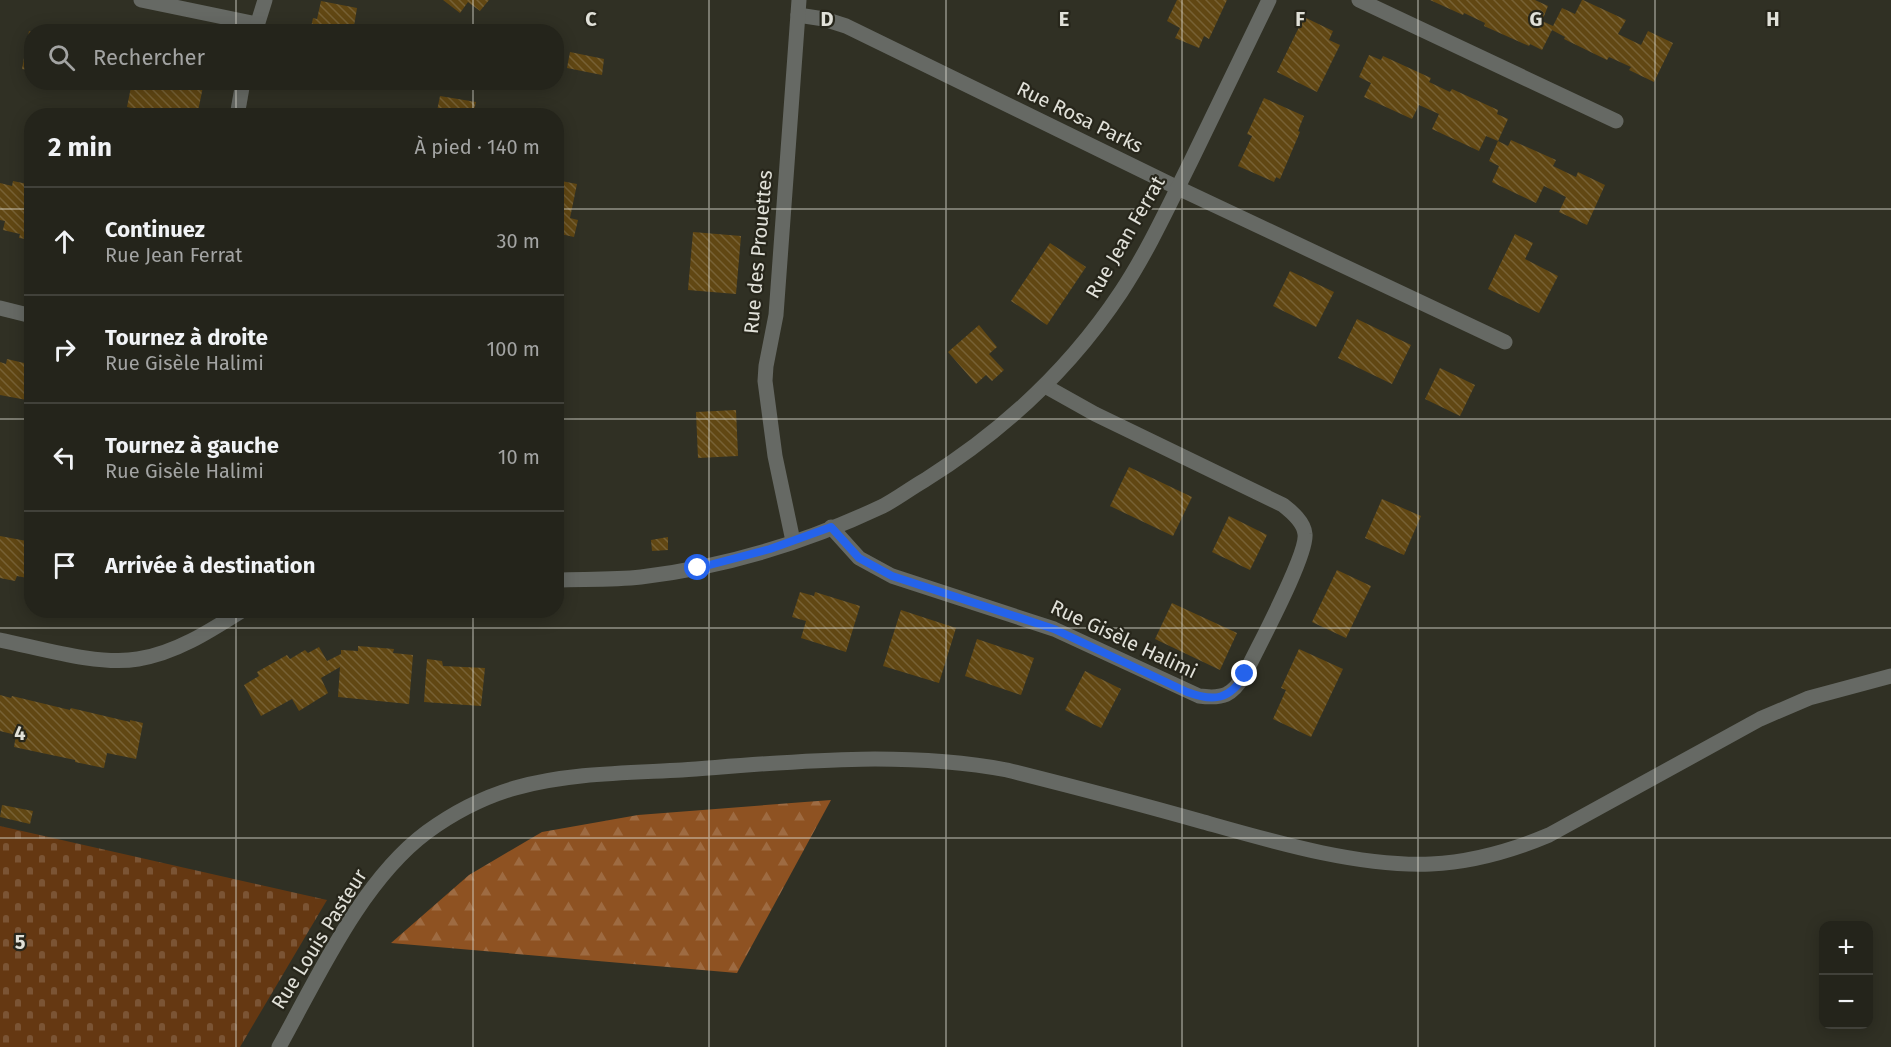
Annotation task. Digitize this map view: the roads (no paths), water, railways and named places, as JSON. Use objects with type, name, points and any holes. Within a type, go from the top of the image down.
[{"type":"street","points":[[141,0],[240,24]]},
{"type":"street","points":[[257,24],[265,0]]},
{"type":"street","name":"Rue Jean Ferrat","points":[[564,580],[619,579],[676,571],[722,563],[793,542],[885,504],[957,460],[1009,419],[1045,386],[1087,339],[1143,256],[1269,0]]},
{"type":"street","points":[[1359,0],[1617,121]]},
{"type":"street","name":"Rue Rosa Parks","points":[[799,7],[846,26],[1178,188],[1505,342]]},
{"type":"street","name":"Rue des Prouettes","points":[[793,542],[776,456],[765,381],[776,315],[799,7]]},
{"type":"street","points":[[238,108],[242,90]]},
{"type":"street","points":[[0,308],[24,314]]},
{"type":"street","name":"Rue Gisèle Halimi","points":[[831,527],[859,558],[892,576],[1046,625],[1193,694],[1221,697],[1230,693],[1238,686],[1245,674],[1300,558],[1305,534],[1301,522],[1283,505],[1095,414],[1045,386]]},
{"type":"street","points":[[0,640],[89,658],[122,661],[159,654],[195,639],[230,618]]},
{"type":"street","name":"Rue Louis Pasteur","points":[[279,1047],[364,899],[392,865],[426,832],[471,805],[493,795],[547,781],[760,764],[899,760],[982,766],[1006,770],[1259,837],[1339,855],[1401,864],[1449,863],[1478,859],[1550,835],[1760,718],[1809,698],[1891,676]]}]
